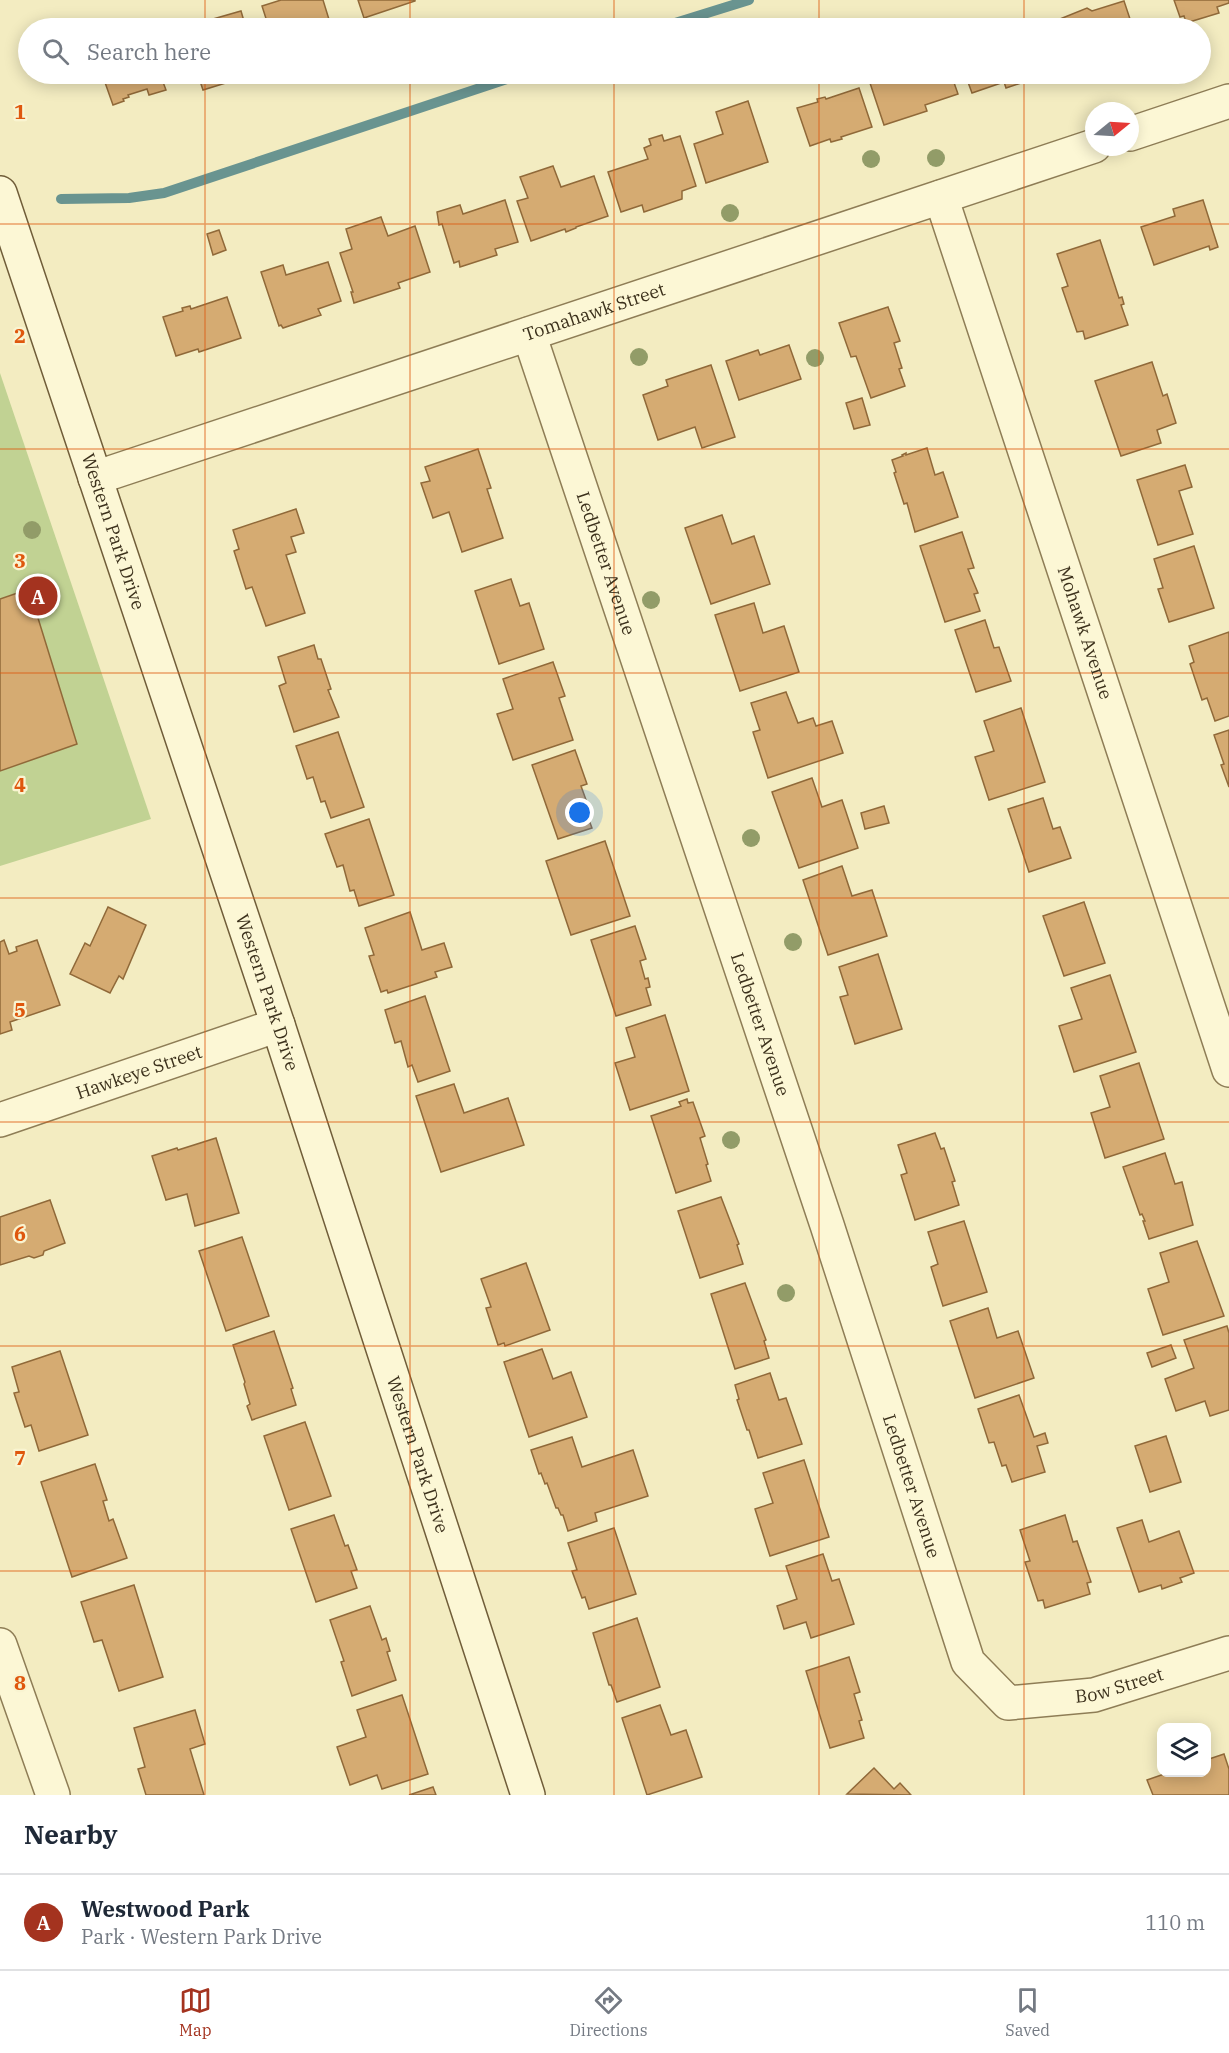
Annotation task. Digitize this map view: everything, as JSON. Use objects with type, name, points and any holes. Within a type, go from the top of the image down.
[{"type":"street","points":[[1139,131],[1229,101]]},
{"type":"street","name":"Tomahawk Street","points":[[95,478],[1085,149]]},
{"type":"street","name":"Western Park Drive","points":[[0,193],[278,1025],[528,1795]]},
{"type":"street","name":"Mohawk Avenue","points":[[941,197],[1229,1070]]},
{"type":"street","name":"Ledbetter Avenue","points":[[529,334],[827,1225],[968,1662],[1008,1703]]},
{"type":"street","name":"Hawkeye Street","points":[[0,1120],[278,1025]]},
{"type":"street","points":[[0,1645],[53,1795]]},
{"type":"street","name":"Bow Street","points":[[1008,1703],[1094,1695],[1229,1653]]},
{"type":"green space","points":[[0,373],[151,819],[0,866]]},
{"type":"building","points":[[281,0],[323,0],[329,18],[266,18],[262,6]]},
{"type":"building","points":[[358,0],[415,0],[415,1],[364,18]]},
{"type":"building","points":[[1174,0],[1229,0],[1229,3],[1217,7],[1219,13],[1202,18],[1180,17]]},
{"type":"building","points":[[1124,1],[1130,18],[1062,18],[1087,8],[1092,11]]},
{"type":"building","points":[[241,11],[243,18],[216,18]]},
{"type":"building","points":[[106,84],[164,84],[166,90],[149,95],[147,89],[128,95],[129,97],[123,99],[124,101],[113,105]]},
{"type":"building","points":[[201,84],[222,84],[203,90]]},
{"type":"building","points":[[870,84],[954,84],[958,94],[925,105],[927,111],[884,125]]},
{"type":"building","points":[[969,84],[998,84],[972,93]]},
{"type":"building","points":[[1005,84],[1018,84],[1006,88]]},
{"type":"building","points":[[859,88],[872,127],[841,137],[842,139],[831,142],[830,139],[810,146],[797,108],[818,102],[817,99],[825,97],[826,99]]},
{"type":"building","points":[[748,101],[768,162],[706,183],[694,144],[723,134],[716,112]]},
{"type":"building","points":[[662,135],[664,141],[680,136],[696,186],[682,191],[682,199],[644,212],[642,205],[621,212],[608,172],[648,159],[644,148],[651,145],[649,139]]},
{"type":"building","points":[[553,166],[561,187],[594,176],[608,216],[566,232],[565,229],[531,241],[517,201],[528,198],[520,177]]},
{"type":"building","points":[[505,200],[518,242],[495,249],[497,255],[460,267],[459,261],[454,263],[442,224],[439,225],[437,212],[460,205],[463,214]]},
{"type":"building","points":[[1203,200],[1218,247],[1210,250],[1209,246],[1154,265],[1141,227],[1175,216],[1173,209]]},
{"type":"building","points":[[381,217],[388,236],[415,226],[430,272],[398,283],[400,288],[354,303],[351,292],[353,292],[340,253],[352,249],[346,229]]},
{"type":"building","points":[[219,230],[226,250],[213,255],[207,234]]},
{"type":"building","points":[[1100,240],[1119,298],[1122,297],[1124,304],[1121,305],[1128,325],[1085,339],[1083,331],[1077,332],[1062,288],[1068,286],[1057,254]]},
{"type":"building","points":[[328,262],[341,301],[318,309],[321,315],[283,328],[279,326],[261,272],[283,265],[286,275]]},
{"type":"building","points":[[227,297],[241,338],[199,352],[198,349],[176,356],[163,317],[183,311],[182,308],[190,306],[191,309]]},
{"type":"building","points":[[888,307],[900,341],[894,343],[905,386],[871,398],[856,356],[851,357],[839,323]]},
{"type":"building","points":[[789,345],[801,379],[739,400],[726,361],[758,350],[760,355]]},
{"type":"building","points":[[1152,362],[1163,396],[1167,394],[1176,423],[1157,430],[1161,443],[1121,456],[1095,381]]},
{"type":"building","points":[[711,365],[735,437],[702,448],[695,427],[658,440],[643,395],[668,386],[666,380]]},
{"type":"building","points":[[862,398],[870,425],[854,429],[846,403]]},
{"type":"building","points":[[927,448],[935,475],[943,472],[958,517],[915,532],[907,503],[904,504],[894,473],[896,472],[892,460],[906,453],[906,455]]},
{"type":"building","points":[[478,449],[491,488],[487,489],[503,538],[462,552],[449,512],[433,518],[421,483],[430,481],[425,467]]},
{"type":"building","points":[[1185,465],[1192,487],[1179,491],[1193,534],[1158,545],[1137,480]]},
{"type":"building","points":[[296,509],[304,533],[291,537],[296,552],[286,555],[305,613],[266,626],[252,587],[246,589],[234,551],[239,549],[233,530]]},
{"type":"building","points":[[722,515],[732,544],[754,536],[770,584],[711,604],[685,528]]},
{"type":"building","points":[[962,532],[974,568],[968,569],[978,593],[974,594],[980,611],[945,622],[920,546]]},
{"type":"building","points":[[1194,546],[1214,608],[1169,622],[1158,589],[1163,588],[1154,559]]},
{"type":"building","points":[[511,579],[520,606],[529,603],[544,649],[499,664],[475,591]]},
{"type":"building","points":[[29,589],[77,744],[0,771],[0,599]]},
{"type":"building","points":[[754,603],[763,633],[784,626],[799,672],[740,691],[715,615]]},
{"type":"building","points":[[985,620],[994,648],[999,647],[1011,681],[976,692],[955,630]]},
{"type":"building","points":[[1229,632],[1229,716],[1215,721],[1207,698],[1202,700],[1190,664],[1194,662],[1189,646]]},
{"type":"building","points":[[314,645],[318,659],[321,659],[331,689],[328,690],[339,717],[294,732],[279,686],[286,683],[278,657]]},
{"type":"building","points":[[553,662],[565,696],[559,698],[573,740],[513,760],[497,714],[513,709],[503,679]]},
{"type":"building","points":[[786,692],[798,723],[813,718],[816,726],[832,721],[843,753],[768,778],[753,732],[760,730],[751,703]]},
{"type":"building","points":[[1021,708],[1045,782],[989,800],[975,757],[994,751],[984,721]]},
{"type":"building","points":[[1229,730],[1229,787],[1214,735]]},
{"type":"building","points":[[338,732],[364,807],[331,818],[325,801],[321,802],[313,777],[307,779],[296,746]]},
{"type":"building","points":[[575,750],[587,784],[581,786],[590,811],[586,812],[592,828],[558,839],[532,765]]},
{"type":"building","points":[[812,778],[822,807],[842,800],[858,848],[799,868],[772,792]]},
{"type":"building","points":[[1043,798],[1053,829],[1060,827],[1071,858],[1029,872],[1008,809]]},
{"type":"building","points":[[884,806],[889,823],[865,829],[861,813]]},
{"type":"building","points":[[369,819],[394,895],[359,906],[354,890],[350,891],[343,865],[337,867],[325,834]]},
{"type":"building","points":[[605,841],[630,916],[571,935],[546,861]]},
{"type":"building","points":[[842,866],[852,896],[872,890],[887,936],[828,955],[803,880]]},
{"type":"building","points":[[1084,902],[1105,963],[1064,976],[1043,916]]},
{"type":"building","points":[[108,907],[146,925],[123,979],[119,976],[110,993],[70,974],[85,943],[90,946]]},
{"type":"building","points":[[410,912],[422,950],[444,943],[452,967],[435,972],[437,977],[388,993],[387,990],[381,992],[369,956],[374,955],[365,928]]},
{"type":"building","points":[[635,926],[646,959],[640,961],[645,979],[648,978],[650,987],[646,988],[651,1005],[616,1016],[591,940]]},
{"type":"building","points":[[4,940],[9,954],[17,951],[16,947],[37,940],[60,1005],[10,1022],[12,1030],[0,1034],[0,942]]},
{"type":"building","points":[[878,954],[902,1029],[855,1044],[840,997],[848,995],[839,967]]},
{"type":"building","points":[[1110,975],[1136,1052],[1074,1072],[1059,1026],[1082,1019],[1071,988]]},
{"type":"building","points":[[425,996],[450,1071],[418,1082],[412,1065],[408,1067],[401,1041],[395,1043],[385,1010]]},
{"type":"building","points":[[665,1015],[689,1091],[630,1110],[615,1063],[635,1057],[626,1028]]},
{"type":"building","points":[[1139,1063],[1164,1139],[1105,1158],[1091,1113],[1110,1107],[1100,1076]]},
{"type":"building","points":[[454,1084],[464,1113],[508,1098],[524,1145],[441,1172],[416,1096]]},
{"type":"building","points":[[687,1099],[688,1103],[693,1102],[705,1136],[700,1138],[711,1181],[676,1193],[651,1116],[681,1106],[679,1102]]},
{"type":"building","points":[[935,1133],[941,1149],[944,1148],[955,1181],[952,1182],[959,1205],[915,1220],[901,1175],[907,1173],[898,1145]]},
{"type":"building","points":[[216,1138],[239,1213],[195,1226],[187,1194],[166,1200],[152,1156]]},
{"type":"building","points":[[1165,1153],[1175,1184],[1182,1182],[1193,1225],[1149,1239],[1143,1221],[1145,1221],[1142,1214],[1140,1215],[1123,1167]]},
{"type":"building","points":[[721,1197],[739,1244],[737,1245],[743,1264],[700,1278],[678,1211]]},
{"type":"building","points":[[50,1200],[65,1243],[44,1251],[43,1255],[34,1258],[29,1256],[0,1265],[0,1217]]},
{"type":"building","points":[[964,1221],[987,1292],[943,1306],[931,1267],[938,1264],[928,1232]]},
{"type":"building","points":[[242,1237],[269,1316],[226,1331],[199,1251]]},
{"type":"building","points":[[1197,1241],[1224,1316],[1163,1335],[1148,1289],[1169,1282],[1160,1253]]},
{"type":"building","points":[[526,1263],[550,1330],[505,1346],[504,1343],[498,1345],[486,1308],[491,1307],[481,1279]]},
{"type":"building","points":[[745,1283],[766,1340],[764,1341],[769,1358],[735,1369],[711,1294]]},
{"type":"building","points":[[988,1308],[997,1338],[1018,1331],[1034,1378],[975,1398],[950,1321]]},
{"type":"building","points":[[1227,1326],[1229,1333],[1229,1410],[1210,1416],[1205,1401],[1176,1411],[1165,1379],[1194,1368],[1184,1340]]},
{"type":"building","points":[[274,1331],[293,1388],[291,1389],[296,1405],[252,1420],[247,1406],[250,1404],[245,1382],[233,1345]]},
{"type":"building","points":[[1171,1345],[1176,1358],[1152,1367],[1147,1353]]},
{"type":"building","points":[[542,1349],[553,1379],[571,1372],[587,1417],[529,1437],[504,1362]]},
{"type":"building","points":[[60,1351],[88,1435],[39,1451],[31,1425],[25,1427],[14,1393],[19,1392],[12,1367]]},
{"type":"building","points":[[770,1373],[779,1400],[786,1398],[802,1444],[758,1458],[737,1400],[739,1399],[735,1385]]},
{"type":"building","points":[[1019,1395],[1034,1437],[1045,1433],[1048,1443],[1037,1446],[1045,1472],[1012,1482],[1006,1465],[1002,1466],[994,1442],[989,1443],[978,1409]]},
{"type":"building","points":[[305,1422],[331,1496],[289,1510],[264,1436]]},
{"type":"building","points":[[1166,1436],[1181,1482],[1150,1492],[1135,1446]]},
{"type":"building","points":[[572,1437],[582,1467],[633,1450],[648,1496],[595,1513],[597,1521],[568,1531],[563,1515],[556,1508],[547,1483],[545,1484],[541,1473],[539,1474],[531,1450]]},
{"type":"building","points":[[804,1460],[829,1537],[770,1556],[755,1509],[773,1503],[763,1473]]},
{"type":"building","points":[[95,1464],[107,1500],[103,1501],[109,1521],[113,1519],[127,1558],[72,1577],[41,1482]]},
{"type":"building","points":[[334,1515],[345,1546],[348,1545],[357,1570],[351,1571],[357,1588],[316,1602],[291,1529]]},
{"type":"building","points":[[1065,1515],[1073,1542],[1077,1541],[1091,1582],[1087,1583],[1090,1594],[1045,1608],[1043,1600],[1038,1601],[1025,1562],[1030,1561],[1020,1530]]},
{"type":"building","points":[[1142,1520],[1149,1542],[1179,1531],[1194,1573],[1180,1578],[1182,1582],[1162,1589],[1161,1585],[1139,1592],[1117,1528]]},
{"type":"building","points":[[614,1528],[636,1594],[589,1609],[585,1597],[582,1598],[572,1571],[577,1570],[568,1543]]},
{"type":"building","points":[[823,1554],[832,1581],[839,1579],[854,1624],[811,1638],[806,1622],[784,1629],[777,1606],[797,1599],[786,1566]]},
{"type":"building","points":[[134,1585],[163,1677],[119,1691],[102,1640],[94,1642],[81,1602]]},
{"type":"building","points":[[370,1606],[382,1640],[386,1638],[390,1651],[387,1652],[396,1680],[352,1696],[341,1662],[344,1661],[330,1620]]},
{"type":"building","points":[[637,1618],[660,1687],[617,1702],[611,1685],[609,1685],[593,1633]]},
{"type":"building","points":[[849,1657],[860,1692],[854,1694],[862,1720],[859,1721],[864,1738],[830,1748],[806,1671]]},
{"type":"building","points":[[402,1695],[428,1774],[382,1789],[377,1775],[350,1785],[337,1747],[366,1737],[357,1710]]},
{"type":"building","points":[[660,1705],[671,1735],[686,1730],[702,1777],[647,1795],[622,1718]]},
{"type":"building","points":[[195,1710],[205,1744],[190,1749],[204,1795],[146,1795],[138,1769],[145,1767],[134,1728]]},
{"type":"building","points":[[1224,1754],[1229,1769],[1229,1795],[1153,1795],[1147,1780],[1157,1777],[1211,1777],[1211,1758]]},
{"type":"building","points":[[874,1768],[894,1789],[900,1783],[911,1795],[847,1794]]},
{"type":"building","points":[[433,1787],[436,1795],[409,1795]]},
{"type":"waterway","points":[[691,18],[749,0]]},
{"type":"waterway","points":[[61,199],[129,198],[164,193],[492,84]]},
{"type":"place","name":"Westwood Park","points":[[38,596]]}]
